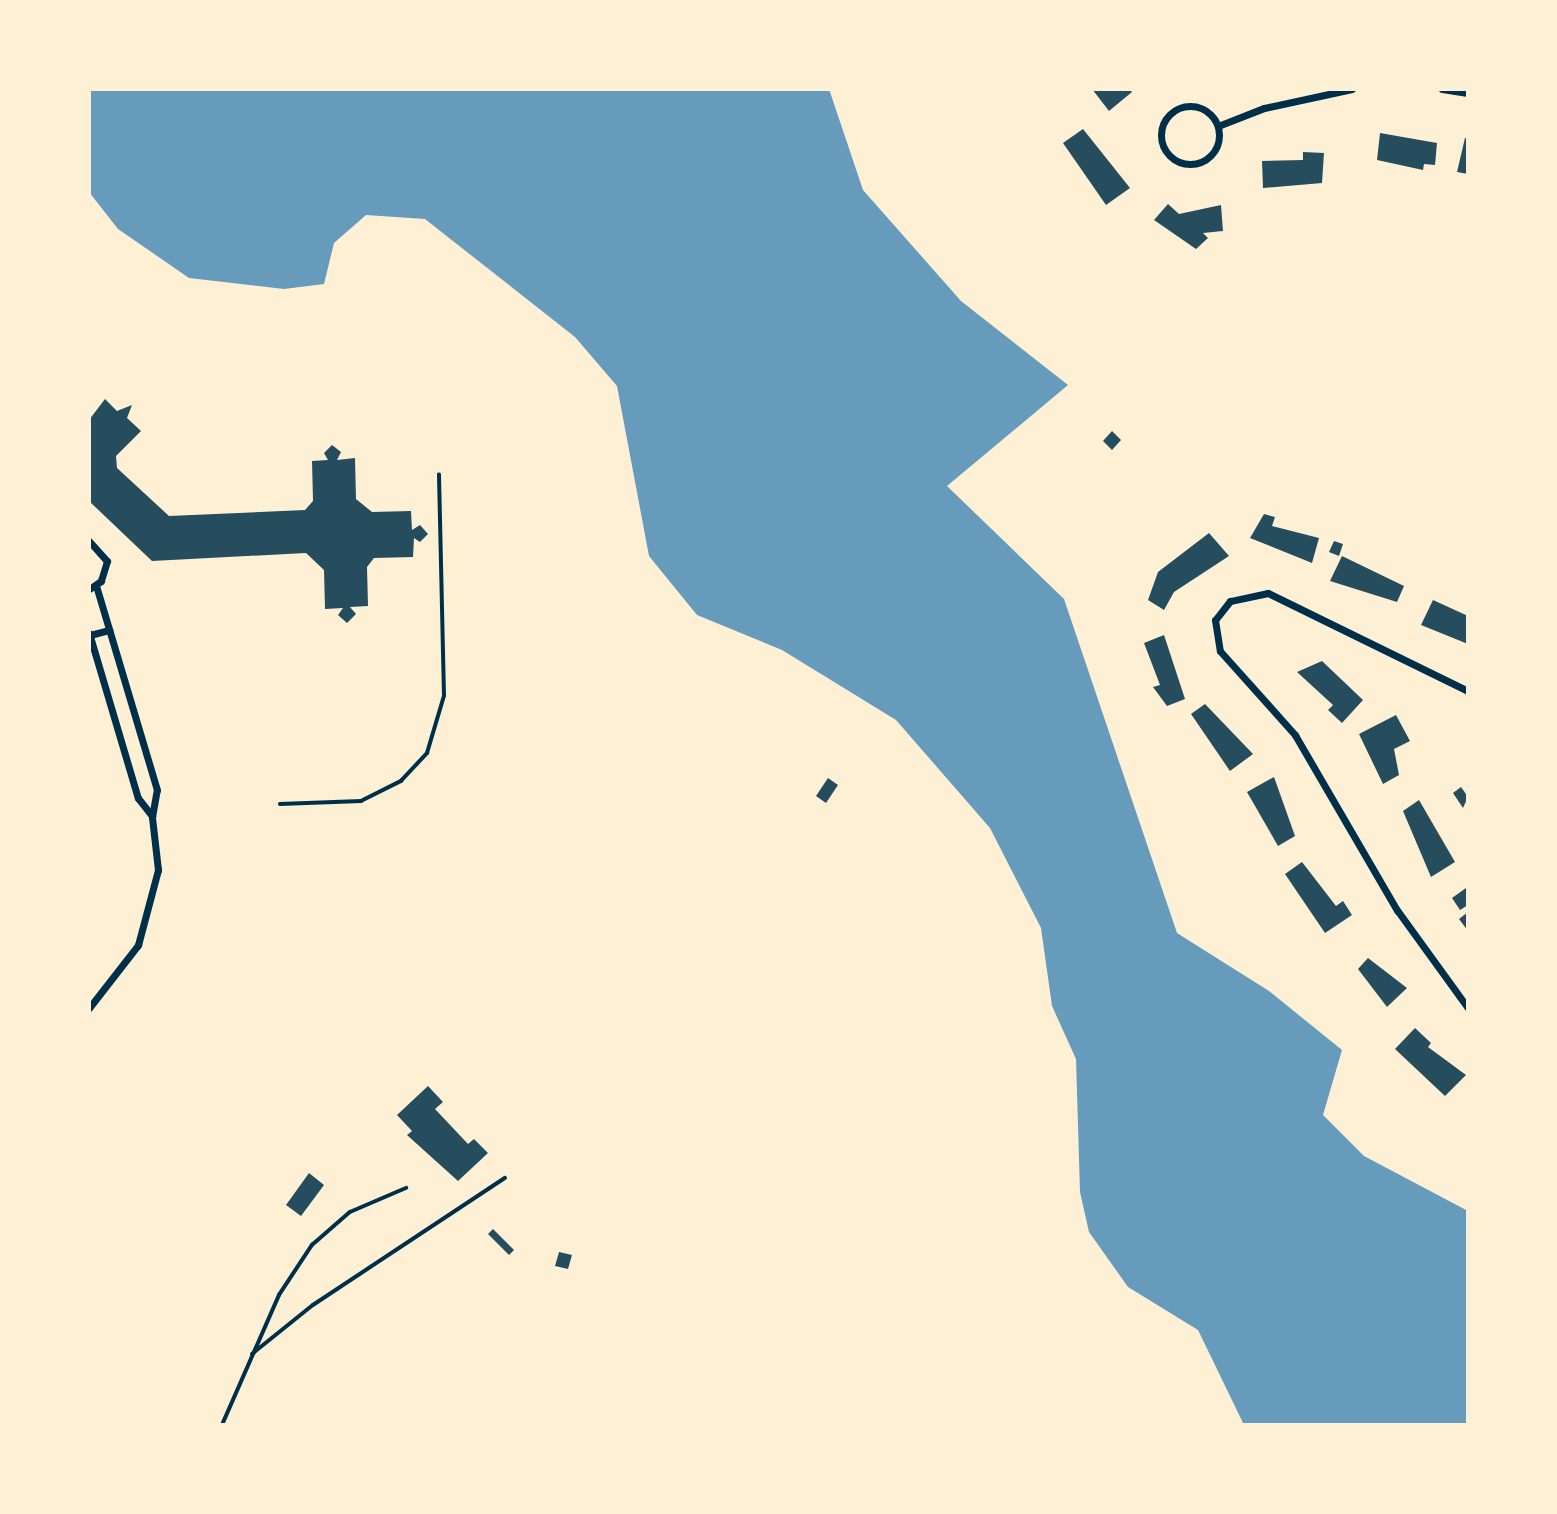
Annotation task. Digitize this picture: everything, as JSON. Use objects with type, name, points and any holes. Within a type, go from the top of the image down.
[{"type":"street","points":[[1218,126],[1264,108],[1352,89]]},
{"type":"street","points":[[1442,89],[1468,93]]},
{"type":"street","points":[[1179,108],[1205,110],[1218,126],[1214,152],[1198,164],[1178,162],[1163,148],[1164,121],[1179,108]]},
{"type":"street","points":[[89,541],[107,561],[93,587],[109,629],[157,790],[152,817],[158,870],[147,923],[125,968],[89,1008]]},
{"type":"street","points":[[1468,691],[1268,593],[1230,601],[1215,620],[1220,651],[1291,728],[1397,910],[1468,1008]]},
{"type":"street","points":[[109,629],[89,634],[138,798],[152,817]]},
{"type":"lane","points":[[280,804],[361,801],[401,781],[426,753],[444,696],[439,475]]},
{"type":"lane","points":[[250,1356],[313,1305],[505,1178]]},
{"type":"lane","points":[[222,1425],[250,1356],[312,1245],[350,1212],[406,1188]]},
{"type":"water","points":[[89,89],[829,89],[863,190],[961,301],[1068,385],[947,486],[1064,599],[1177,933],[1269,991],[1342,1050],[1323,1115],[1364,1156],[1468,1211],[1468,1425],[1244,1425],[1198,1330],[1128,1287],[1089,1232],[1080,1192],[1076,1059],[1052,1006],[1041,928],[990,828],[896,720],[782,650],[697,615],[649,556],[617,386],[575,337],[425,219],[366,215],[334,243],[324,284],[284,289],[189,278],[118,229],[89,192]]},
{"type":"building","points":[[1092,89],[1129,89],[1132,92],[1109,111]]},
{"type":"building","points":[[1083,129],[1130,188],[1106,205],[1063,143]]},
{"type":"building","points":[[1380,133],[1437,143],[1435,165],[1424,164],[1423,170],[1377,160]]},
{"type":"building","points":[[1465,138],[1468,139],[1468,174],[1457,172]]},
{"type":"building","points":[[1303,152],[1324,153],[1322,183],[1263,188],[1262,161],[1303,160]]},
{"type":"building","points":[[1168,204],[1179,214],[1221,205],[1223,231],[1203,233],[1208,238],[1196,249],[1154,220]]},
{"type":"building","points":[[105,399],[117,411],[132,405],[127,418],[141,431],[116,456],[117,468],[169,516],[305,510],[313,501],[312,461],[328,460],[324,453],[332,445],[341,452],[337,460],[355,458],[356,499],[372,512],[411,511],[412,530],[420,525],[428,534],[420,542],[414,538],[413,557],[374,558],[367,567],[368,606],[350,607],[356,614],[347,623],[338,615],[343,608],[325,609],[324,570],[306,553],[152,561],[89,501],[89,420]]},
{"type":"building","points":[[1112,431],[1121,440],[1112,450],[1103,441]]},
{"type":"building","points":[[1264,514],[1275,517],[1272,526],[1319,538],[1312,563],[1250,538]]},
{"type":"building","points":[[1209,533],[1229,556],[1174,592],[1164,610],[1148,600],[1158,572]]},
{"type":"building","points":[[1334,541],[1343,544],[1339,556],[1329,552]]},
{"type":"building","points":[[1342,556],[1404,586],[1397,602],[1330,581]]},
{"type":"building","points":[[1433,600],[1468,616],[1468,644],[1421,625]]},
{"type":"building","points":[[1164,635],[1185,699],[1167,706],[1153,687],[1160,685],[1144,643]]},
{"type":"building","points":[[1322,661],[1363,700],[1342,723],[1328,710],[1333,705],[1297,672]]},
{"type":"building","points":[[1205,704],[1253,754],[1230,771],[1191,714]]},
{"type":"building","points":[[1396,715],[1410,741],[1394,749],[1399,775],[1383,784],[1359,734]]},
{"type":"building","points":[[1274,777],[1295,836],[1278,846],[1247,792]]},
{"type":"building","points":[[828,778],[838,785],[826,803],[816,796]]},
{"type":"building","points":[[1461,787],[1468,797],[1463,808],[1453,793]]},
{"type":"building","points":[[1419,800],[1455,862],[1431,877],[1403,811]]},
{"type":"building","points":[[1302,862],[1336,906],[1343,901],[1352,915],[1325,933],[1285,874]]},
{"type":"building","points":[[1466,888],[1468,905],[1460,910],[1452,898]]},
{"type":"building","points":[[1468,912],[1468,931],[1459,919]]},
{"type":"building","points":[[1368,958],[1407,988],[1387,1007],[1358,969]]},
{"type":"building","points":[[1415,1028],[1431,1043],[1428,1047],[1466,1075],[1445,1096],[1395,1049]]},
{"type":"building","points":[[428,1086],[443,1102],[435,1109],[468,1144],[474,1139],[488,1153],[458,1181],[407,1135],[412,1131],[397,1115]]},
{"type":"building","points":[[309,1173],[324,1185],[301,1216],[286,1205]]},
{"type":"building","points":[[493,1229],[514,1250],[509,1255],[488,1234]]},
{"type":"building","points":[[559,1252],[572,1255],[568,1269],[555,1266]]}]
